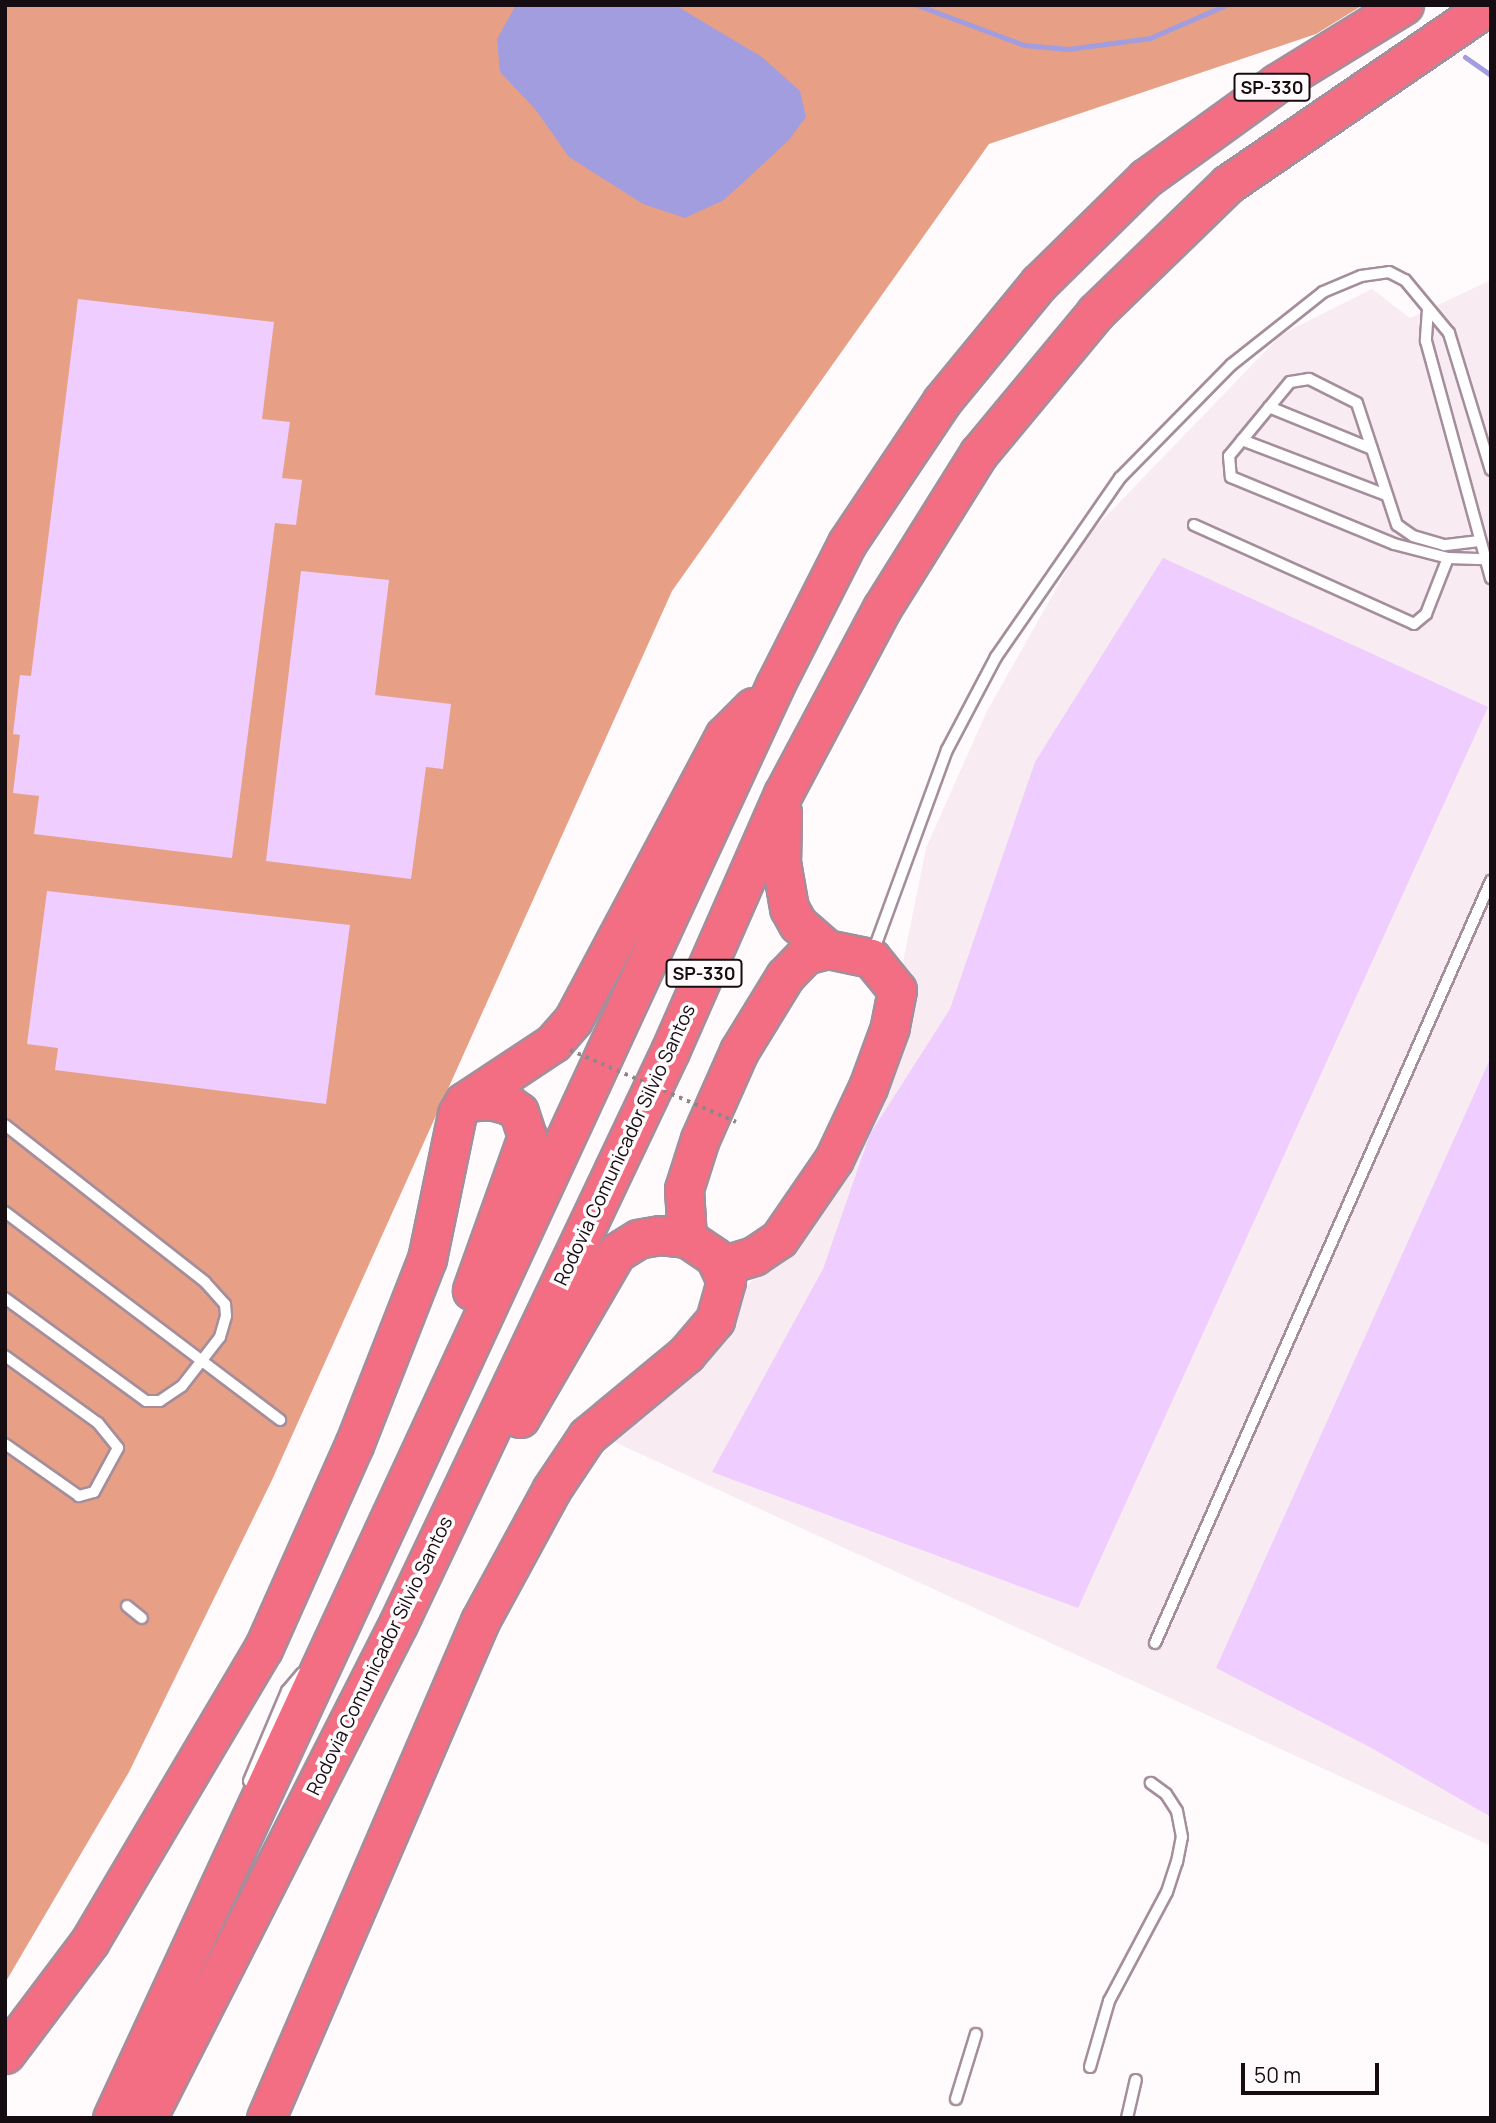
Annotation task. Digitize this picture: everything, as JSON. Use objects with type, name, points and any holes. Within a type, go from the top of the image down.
[{"type":"highway","name":"SP-330","points":[[112,2118],[236,1857],[334,1638],[775,685],[848,543],[887,478],[943,401],[1039,284],[1146,178],[1277,83],[1404,5]]},
{"type":"highway","name":"Rodovia Comunicador Silvio Santos","points":[[147,2118],[398,1625],[670,1051],[783,794],[882,608],[979,453],[1096,312],[1228,184],[1489,5]]},
{"type":"highway","points":[[5,2054],[90,1941],[263,1649],[354,1445],[427,1259],[452,1126],[464,1102],[553,1043],[573,1020],[724,736],[775,685]]},
{"type":"highway","points":[[783,794],[783,890],[798,924],[827,949]]},
{"type":"highway","points":[[687,1238],[684,1212],[687,1177],[739,1051],[785,976],[805,955],[827,949],[871,958],[897,990],[890,1027],[868,1087],[834,1159],[779,1239],[754,1256],[722,1266]]},
{"type":"highway","points":[[427,1438],[459,1326],[527,1136],[519,1112],[509,1105],[490,1100],[464,1102]]},
{"type":"highway","points":[[266,2118],[486,1610],[551,1490],[587,1436],[686,1354],[715,1320],[726,1281],[722,1266],[707,1250],[687,1238],[660,1235],[638,1239],[616,1254],[602,1272],[398,1625]]},
{"type":"lane","points":[[871,958],[888,901],[947,750],[996,657],[1120,478],[1231,365],[1323,292],[1361,276],[1389,272],[1405,280],[1449,333],[1491,470]]},
{"type":"lane","points":[[1428,309],[1426,341],[1491,578]]},
{"type":"lane","points":[[1479,541],[1444,545],[1413,536],[1397,525],[1357,403],[1309,379],[1290,382],[1229,456],[1231,477],[1394,544],[1448,558],[1485,559]]},
{"type":"lane","points":[[1269,407],[1372,449]]},
{"type":"lane","points":[[1242,440],[1386,495]]},
{"type":"lane","points":[[1194,525],[1414,624],[1426,614],[1448,558]]},
{"type":"lane","points":[[1155,1643],[1490,885]]},
{"type":"lane","points":[[5,1125],[220,1297],[226,1316],[220,1337],[182,1386],[160,1401],[146,1401],[5,1298]]},
{"type":"lane","points":[[5,1212],[280,1420]]},
{"type":"lane","points":[[5,1356],[98,1423],[118,1448],[114,1463],[94,1492],[79,1496],[5,1444]]},
{"type":"lane","points":[[127,1606],[142,1618]]},
{"type":"lane","points":[[1090,2067],[1109,2001],[1167,1892],[1177,1862],[1182,1837],[1177,1811],[1166,1794],[1151,1783]]},
{"type":"lane","points":[[956,2099],[976,2034]]},
{"type":"lane","points":[[1127,2118],[1136,2080]]},
{"type":"path","points":[[570,1050],[736,1122]]},
{"type":"shaded area","points":[[5,5],[1363,5],[1316,34],[989,144],[672,591],[272,1480],[129,1772],[5,1983]]},
{"type":"shaded area","points":[[516,5],[675,5],[762,57],[800,91],[806,117],[788,141],[724,200],[685,218],[643,204],[569,157],[535,109],[500,72],[497,39]]},
{"type":"shaded area","points":[[1491,280],[1491,1846],[606,1438],[689,1354],[811,1212],[897,992],[926,848],[987,711],[1085,538],[1282,334],[1372,289],[1410,318]]},
{"type":"building","points":[[78,299],[274,322],[262,419],[290,422],[282,478],[302,480],[296,525],[275,523],[232,858],[34,834],[39,796],[13,793],[20,735],[13,734],[20,675],[31,676]]},
{"type":"building","points":[[1163,558],[1488,707],[1078,1608],[712,1472],[823,1269],[870,1134],[950,1009],[1035,762]]},
{"type":"building","points":[[301,571],[389,580],[375,695],[451,704],[443,769],[426,767],[411,879],[266,861]]},
{"type":"building","points":[[47,891],[350,925],[326,1104],[55,1070],[58,1048],[27,1044]]},
{"type":"building","points":[[1491,1057],[1491,1817],[1368,1746],[1216,1668]]},
{"type":"waterway","points":[[917,5],[1024,45],[1068,49],[1150,38],[1226,5]]},
{"type":"waterway","points":[[1465,57],[1491,75]]}]
